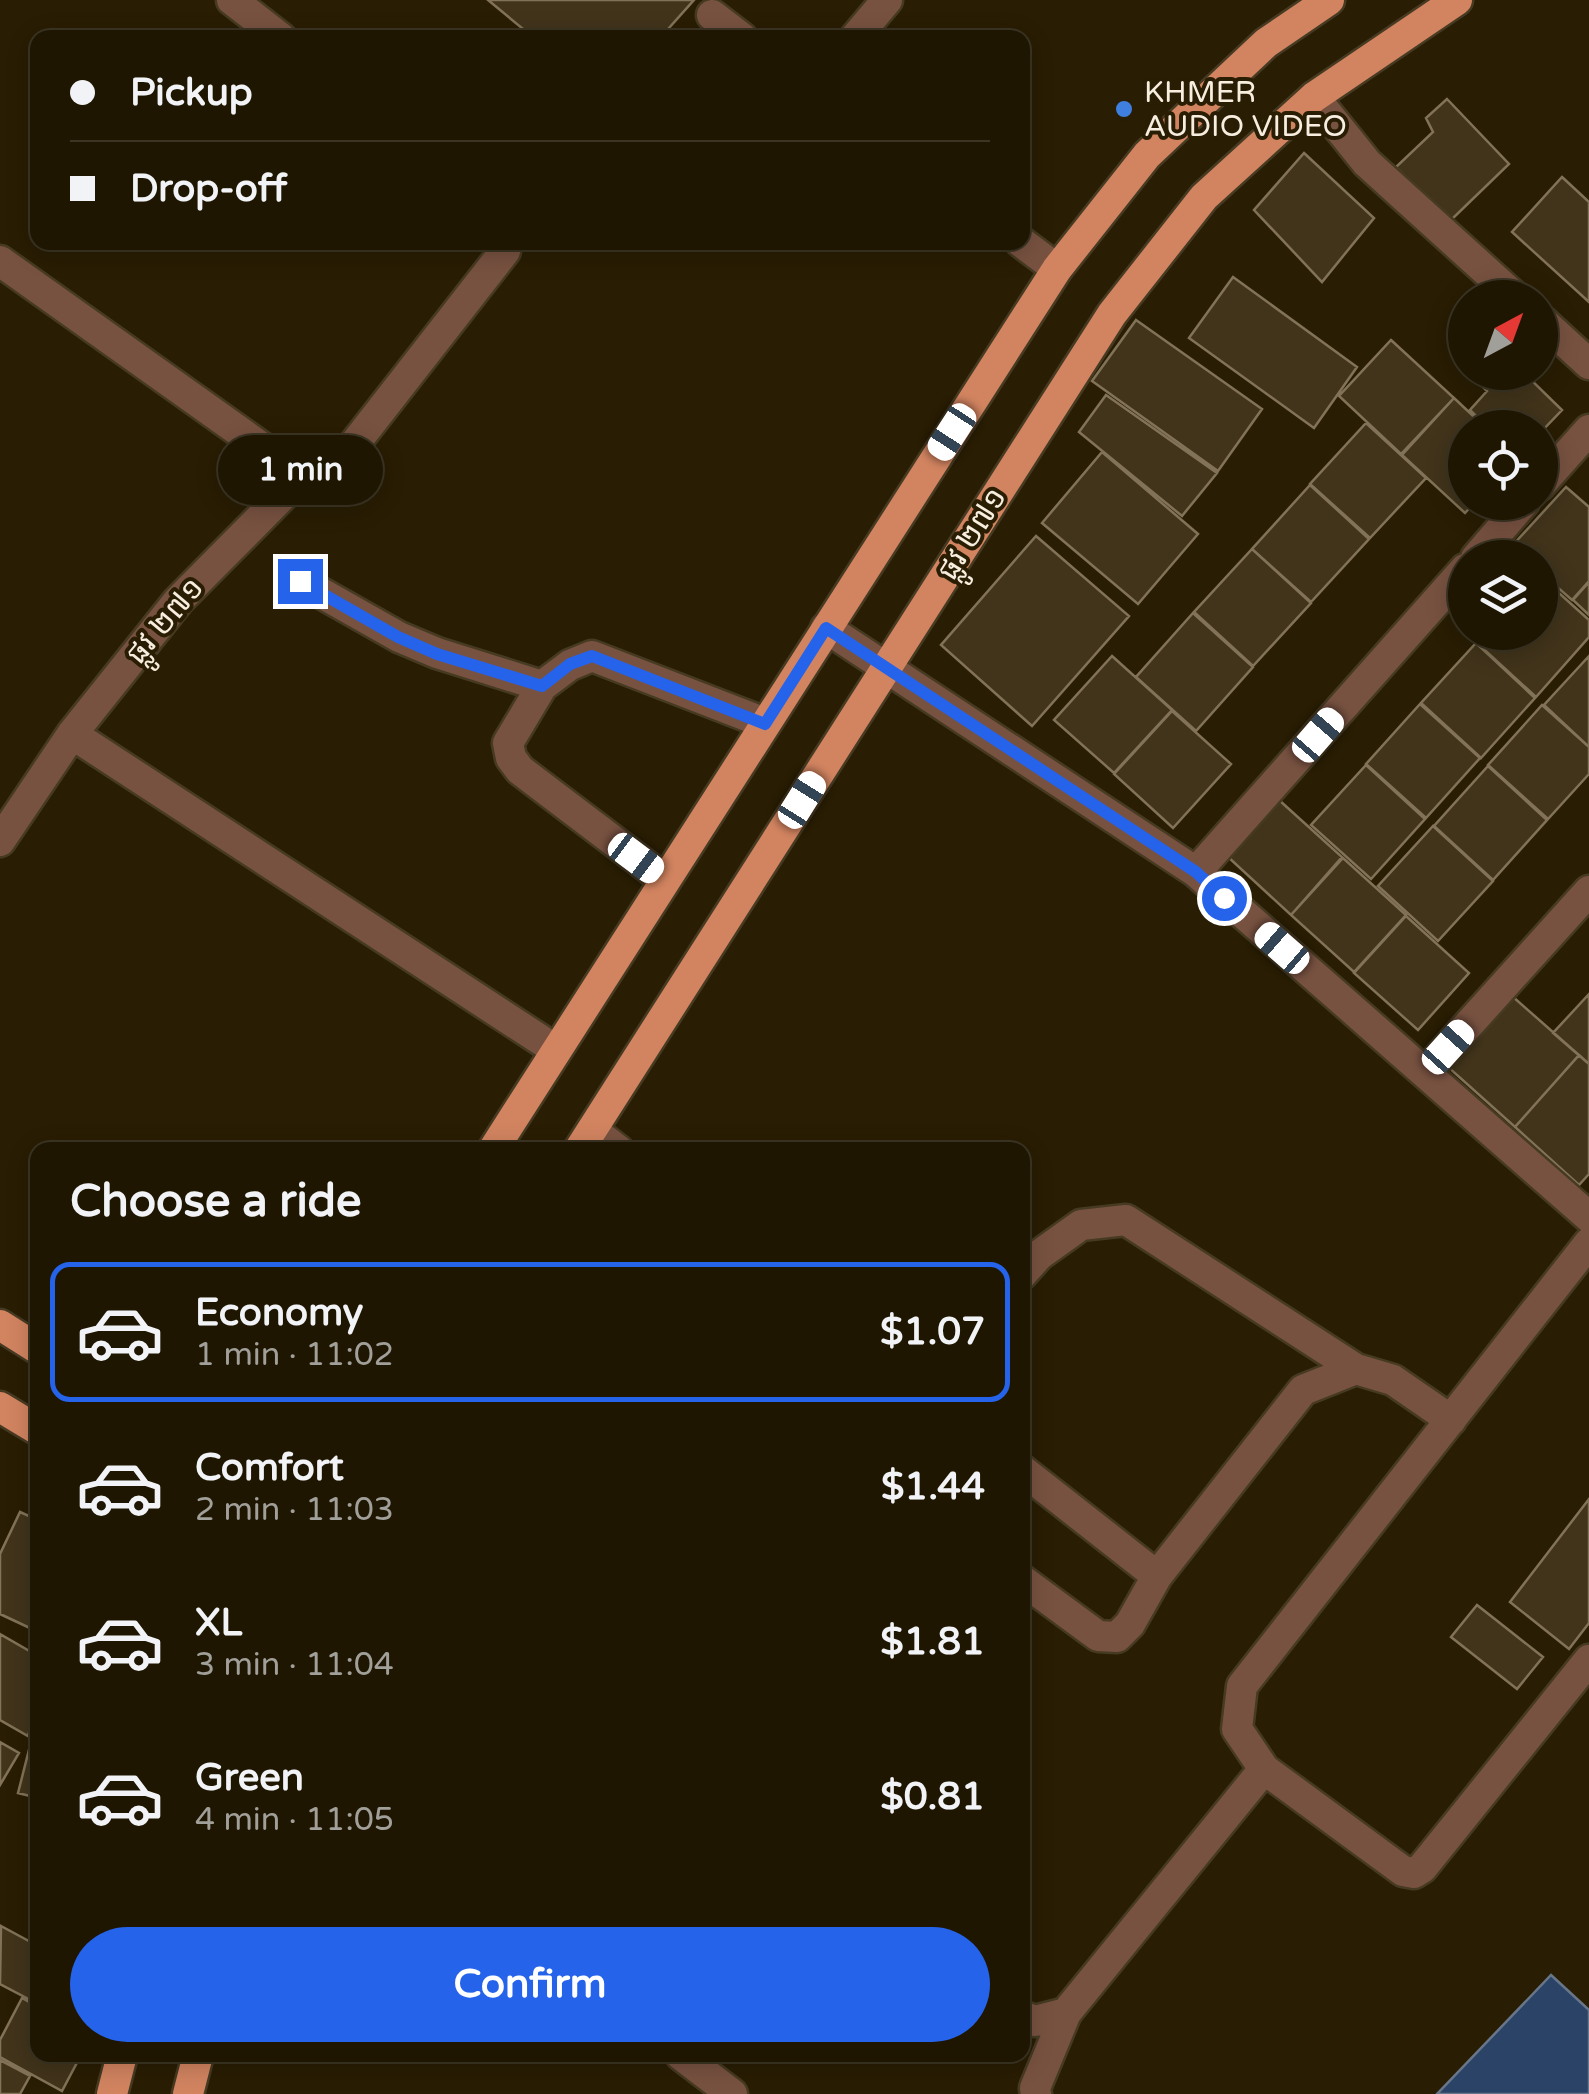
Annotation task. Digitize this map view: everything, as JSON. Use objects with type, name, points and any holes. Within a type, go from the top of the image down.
[{"type":"main road","points":[[497,1142],[1057,270],[1147,155],[1266,44],[1329,0]]},
{"type":"main road","name":"ផ្លូវ ២៧១","points":[[586,1140],[1112,314],[1204,197],[1314,97],[1457,0]]},
{"type":"main road","points":[[0,1326],[30,1344]]},
{"type":"main road","points":[[112,2094],[120,2062]]},
{"type":"main road","points":[[188,2094],[196,2062]]},
{"type":"street","points":[[232,0],[271,30]]},
{"type":"street","points":[[862,30],[888,0]]},
{"type":"street","points":[[712,16],[731,30]]},
{"type":"street","points":[[1314,97],[1367,163],[1496,280]]},
{"type":"street","name":"ផ្លូវ ២៧១","points":[[0,842],[72,734],[178,601],[302,476],[332,466],[353,446],[505,250]]},
{"type":"street","points":[[1030,250],[1057,270]]},
{"type":"street","points":[[0,262],[302,476]]},
{"type":"street","points":[[1558,336],[1589,364]]},
{"type":"street","points":[[1558,465],[1589,430]]},
{"type":"street","points":[[1491,540],[1509,520]]},
{"type":"street","points":[[300,581],[398,637],[437,654],[542,686]]},
{"type":"street","points":[[1196,872],[1448,589]]},
{"type":"street","points":[[826,628],[1196,872],[1589,1217]]},
{"type":"street","points":[[665,880],[520,770],[510,758],[508,743],[542,686],[570,664],[592,656],[765,724]]},
{"type":"street","points":[[72,734],[556,1050]]},
{"type":"street","points":[[1424,1073],[1589,891]]},
{"type":"street","points":[[1030,1265],[1082,1225],[1126,1220],[1356,1369],[1393,1380],[1452,1420]]},
{"type":"street","points":[[1589,1243],[1242,1686],[1238,1729],[1264,1769],[1403,1871],[1414,1873],[1422,1868],[1589,1660]]},
{"type":"street","points":[[1030,1586],[1098,1636],[1117,1638],[1130,1624],[1157,1576],[1304,1390],[1356,1369]]},
{"type":"street","points":[[1030,1476],[1157,1576]]},
{"type":"street","points":[[1036,2094],[1035,2088],[1066,2013],[1264,1769]]},
{"type":"street","points":[[1030,2019],[1036,2021],[1066,2013]]},
{"type":"street","points":[[690,2062],[732,2094]]},
{"type":"water","points":[[1551,1975],[1589,2010],[1589,2094],[1437,2094]]},
{"type":"building","points":[[488,0],[694,0],[667,30],[524,30]]},
{"type":"building","points":[[1447,99],[1509,164],[1449,222],[1396,167],[1433,132],[1426,118]]},
{"type":"building","points":[[1304,153],[1374,218],[1322,282],[1254,210]]},
{"type":"building","points":[[1562,177],[1589,202],[1589,302],[1512,232]]},
{"type":"building","points":[[1233,277],[1357,367],[1314,428],[1189,338]]},
{"type":"building","points":[[1136,320],[1262,409],[1218,471],[1092,381]]},
{"type":"building","points":[[1391,340],[1454,398],[1401,454],[1339,396]]},
{"type":"building","points":[[1541,390],[1562,410],[1558,414],[1558,410],[1470,410],[1487,391]]},
{"type":"building","points":[[1106,395],[1217,473],[1182,516],[1079,432]]},
{"type":"building","points":[[1454,398],[1467,410],[1448,410],[1448,497],[1402,455]]},
{"type":"building","points":[[1366,423],[1426,478],[1370,538],[1310,484]]},
{"type":"building","points":[[1102,452],[1198,534],[1138,604],[1042,523]]},
{"type":"building","points":[[1310,485],[1369,539],[1311,602],[1252,549]]},
{"type":"building","points":[[1566,487],[1589,507],[1589,581],[1572,600],[1558,588],[1558,540],[1517,540],[1536,520],[1558,520],[1558,496]]},
{"type":"building","points":[[1036,536],[1129,616],[1032,726],[941,645]]},
{"type":"building","points":[[1252,549],[1311,603],[1253,666],[1194,612]]},
{"type":"building","points":[[1589,582],[1589,615],[1573,600]]},
{"type":"building","points":[[1558,592],[1589,620],[1589,637],[1536,697],[1485,650],[1558,650]]},
{"type":"building","points":[[1193,613],[1253,667],[1196,731],[1136,677]]},
{"type":"building","points":[[1470,650],[1484,650],[1535,698],[1481,758],[1421,703]]},
{"type":"building","points":[[1112,656],[1172,710],[1114,773],[1054,720]]},
{"type":"building","points":[[1589,656],[1589,747],[1544,705]]},
{"type":"building","points":[[1420,704],[1480,758],[1426,818],[1366,764]]},
{"type":"building","points":[[1542,705],[1589,747],[1589,774],[1548,819],[1488,765]]},
{"type":"building","points":[[1172,711],[1231,764],[1173,828],[1114,774]]},
{"type":"building","points":[[1366,765],[1425,819],[1371,879],[1311,825]]},
{"type":"building","points":[[1488,766],[1547,820],[1493,880],[1434,826]]},
{"type":"building","points":[[1279,800],[1342,857],[1291,915],[1228,857]]},
{"type":"building","points":[[1433,826],[1493,881],[1438,941],[1378,886]]},
{"type":"building","points":[[1343,858],[1406,915],[1354,972],[1291,915]]},
{"type":"building","points":[[1406,916],[1469,973],[1418,1030],[1354,973]]},
{"type":"building","points":[[1589,994],[1589,1064],[1553,1033]]},
{"type":"building","points":[[1512,996],[1579,1055],[1515,1127],[1448,1067]]},
{"type":"building","points":[[1579,1055],[1589,1064],[1589,1174],[1579,1185],[1515,1127]]},
{"type":"building","points":[[1589,1499],[1589,1623],[1569,1649],[1510,1602]]},
{"type":"building","points":[[20,1512],[30,1516],[30,1628],[0,1614],[0,1554]]},
{"type":"building","points":[[1477,1605],[1543,1657],[1517,1689],[1451,1637]]},
{"type":"building","points":[[0,1634],[30,1651],[28,1736],[0,1720]]},
{"type":"building","points":[[0,1742],[19,1753],[0,1785]]},
{"type":"building","points":[[30,1746],[30,1796],[18,1793]]},
{"type":"building","points":[[1,1926],[30,1942],[30,2000],[0,1984]]},
{"type":"building","points":[[22,1998],[30,2002],[30,2062],[77,2062],[62,2091],[0,2057],[0,2040]]},
{"type":"building","points":[[0,2060],[30,2076],[20,2094],[0,2094]]},
{"type":"place","name":"KHMER AUDIO VIDEO","points":[[1124,109]]},
{"type":"route","points":[[300,581],[398,637],[437,654],[542,686],[570,664],[592,656],[765,724],[826,628],[1196,872],[1224,898]]}]
